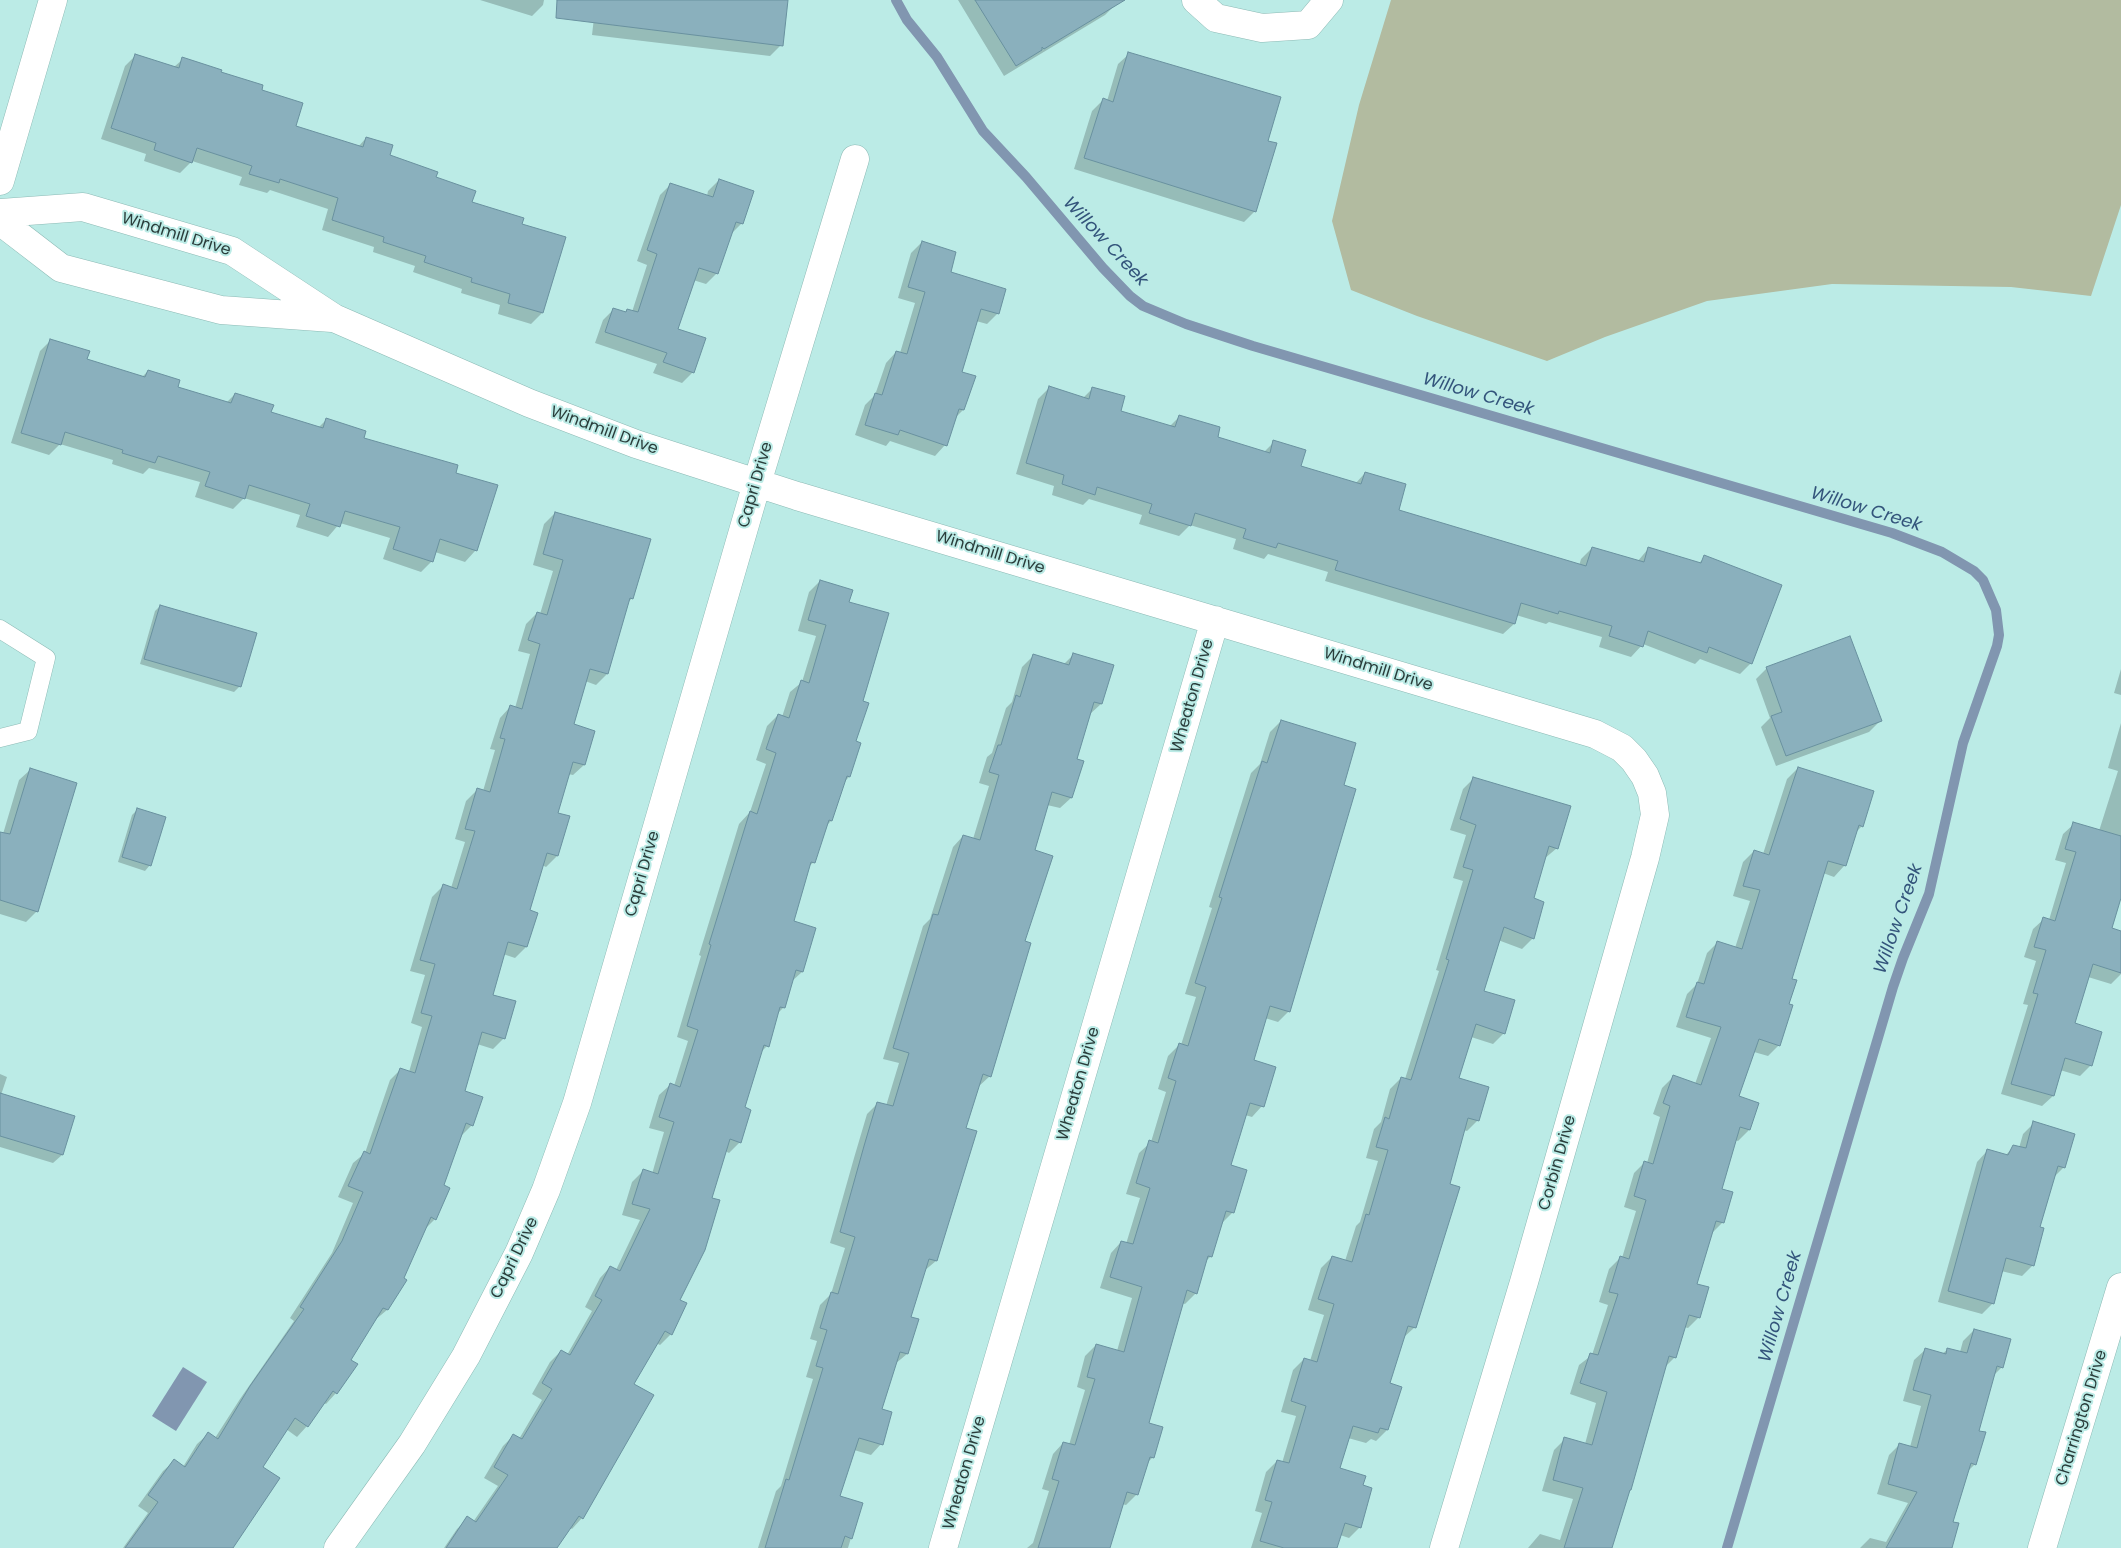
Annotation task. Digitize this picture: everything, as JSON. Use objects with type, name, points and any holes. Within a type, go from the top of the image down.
[{"type":"street","points":[[0,181],[53,0]]},
{"type":"street","points":[[1196,0],[1216,18],[1262,28],[1308,26],[1329,0]]},
{"type":"street","name":"Capri Drive","points":[[338,1548],[412,1444],[466,1356],[519,1253],[546,1190],[577,1103],[757,483],[855,159]]},
{"type":"street","name":"Windmill Drive","points":[[0,213],[83,207],[232,251],[334,318],[529,403],[636,444],[757,483],[1596,734],[1622,748],[1634,760],[1645,776]]},
{"type":"street","name":"Windmill Drive","points":[[0,221],[61,268],[221,310],[334,318]]},
{"type":"street","name":"Wheaton Drive","points":[[943,1548],[1215,620]]},
{"type":"street","name":"Corbin Drive","points":[[1444,1548],[1524,1282],[1645,858],[1655,815],[1652,793],[1645,776]]},
{"type":"street","name":"Charrington Drive","points":[[2042,1548],[2121,1287]]},
{"type":"lane","points":[[0,629],[46,658],[28,731],[0,738]]},
{"type":"green space","points":[[1391,0],[2121,0],[2121,205],[2091,296],[2011,287],[1832,284],[1707,301],[1605,337],[1547,361],[1417,316],[1351,290],[1332,221],[1359,105]]},
{"type":"water","points":[[183,1367],[207,1382],[176,1431],[152,1416]]},
{"type":"building","points":[[557,0],[788,0],[783,46],[556,18]]},
{"type":"building","points":[[975,0],[1125,0],[1044,49],[1042,47],[1042,50],[1016,66]]},
{"type":"building","points":[[1128,52],[1281,97],[1268,141],[1277,143],[1256,212],[1084,158],[1103,98],[1113,102]]},
{"type":"building","points":[[135,54],[179,68],[182,57],[263,85],[262,90],[303,103],[296,126],[363,147],[366,137],[393,145],[390,155],[438,172],[436,177],[476,191],[472,202],[524,218],[522,224],[566,237],[543,313],[508,303],[510,294],[471,282],[472,278],[424,262],[426,256],[383,242],[384,237],[332,220],[338,198],[280,179],[279,183],[249,174],[252,166],[197,148],[192,163],[154,150],[156,143],[111,128]]},
{"type":"building","points":[[719,179],[754,191],[743,224],[736,222],[718,274],[699,268],[678,329],[706,338],[694,373],[663,362],[667,353],[605,332],[613,308],[626,312],[627,309],[638,312],[657,254],[647,250],[670,183],[713,197]]},
{"type":"building","points":[[922,241],[956,252],[951,272],[1006,289],[999,314],[981,309],[962,372],[976,376],[964,410],[959,409],[947,446],[900,430],[898,435],[865,425],[875,393],[882,395],[896,351],[907,354],[925,292],[908,287]]},
{"type":"building","points":[[50,339],[90,351],[87,359],[145,377],[148,370],[180,380],[178,387],[231,403],[235,393],[274,405],[271,412],[323,428],[326,418],[366,431],[364,438],[458,465],[456,473],[498,485],[477,551],[440,539],[433,562],[393,549],[400,527],[345,511],[340,527],[306,516],[310,504],[249,485],[245,499],[205,486],[210,472],[158,456],[155,463],[122,453],[123,450],[65,432],[61,445],[21,433]]},
{"type":"building","points":[[1049,386],[1089,399],[1092,387],[1125,396],[1121,411],[1175,427],[1179,415],[1220,427],[1218,437],[1270,453],[1273,440],[1306,450],[1301,466],[1361,484],[1365,472],[1406,484],[1399,510],[1586,566],[1592,547],[1644,562],[1648,547],[1701,563],[1704,555],[1782,585],[1752,664],[1709,647],[1707,653],[1648,631],[1643,647],[1609,636],[1612,626],[1559,611],[1558,614],[1521,603],[1515,624],[1335,570],[1338,561],[1278,543],[1276,548],[1243,538],[1246,529],[1195,513],[1191,526],[1149,513],[1152,504],[1097,487],[1095,495],[1062,484],[1064,475],[1026,463]]},
{"type":"building","points":[[555,512],[651,539],[633,599],[630,598],[608,674],[590,669],[574,724],[595,731],[585,765],[573,762],[558,813],[570,816],[558,856],[547,853],[530,910],[538,913],[527,947],[508,942],[493,995],[516,1001],[505,1039],[482,1032],[465,1091],[483,1097],[473,1126],[466,1123],[444,1185],[450,1188],[436,1220],[431,1217],[404,1278],[407,1280],[388,1310],[383,1308],[351,1360],[358,1364],[337,1394],[333,1391],[308,1427],[295,1418],[263,1467],[280,1478],[233,1548],[125,1548],[158,1502],[148,1495],[174,1459],[185,1467],[208,1432],[218,1439],[250,1386],[304,1309],[300,1307],[342,1241],[363,1192],[348,1186],[364,1151],[370,1154],[400,1068],[415,1073],[432,1016],[421,1013],[435,964],[420,960],[443,884],[457,889],[475,831],[465,829],[477,788],[490,792],[505,739],[500,738],[510,705],[522,709],[540,644],[528,640],[537,612],[547,615],[563,560],[543,554]]},
{"type":"building","points":[[820,580],[853,590],[849,602],[889,613],[863,701],[869,703],[856,741],[861,743],[850,777],[847,776],[832,821],[829,820],[815,863],[811,862],[794,921],[816,928],[803,972],[796,970],[785,1008],[780,1007],[769,1047],[764,1045],[745,1107],[751,1110],[741,1143],[730,1139],[712,1198],[720,1200],[705,1250],[680,1300],[687,1303],[672,1335],[665,1331],[634,1384],[654,1395],[583,1519],[579,1516],[557,1548],[446,1548],[467,1516],[476,1522],[508,1475],[494,1467],[513,1434],[522,1439],[552,1389],[542,1383],[561,1350],[570,1355],[602,1300],[595,1296],[610,1266],[620,1271],[650,1209],[632,1204],[643,1169],[658,1174],[674,1122],[659,1117],[670,1083],[680,1087],[698,1030],[687,1026],[711,945],[709,944],[750,811],[757,814],[776,753],[766,749],[778,714],[789,718],[801,680],[809,683],[826,625],[808,620]]},
{"type":"building","points":[[160,605],[257,633],[241,687],[144,659]]},
{"type":"building","points":[[1850,636],[1882,721],[1786,756],[1771,716],[1782,712],[1766,667]]},
{"type":"building","points":[[1073,653],[1114,665],[1102,704],[1094,702],[1077,759],[1084,761],[1072,798],[1052,792],[1035,850],[1053,856],[1025,941],[1031,943],[991,1077],[983,1074],[966,1128],[977,1131],[937,1261],[929,1259],[911,1317],[919,1319],[908,1354],[900,1352],[882,1409],[892,1412],[883,1445],[859,1438],[840,1496],[863,1503],[852,1539],[845,1536],[841,1548],[765,1548],[786,1479],[789,1480],[823,1368],[816,1366],[827,1330],[820,1328],[831,1292],[838,1294],[855,1237],[840,1232],[864,1146],[877,1102],[893,1106],[909,1053],[893,1048],[933,914],[938,915],[963,835],[980,840],[999,775],[989,772],[998,745],[1001,745],[1016,695],[1020,697],[1033,654],[1069,665]]},
{"type":"building","points":[[1281,720],[1356,743],[1344,785],[1356,789],[1290,1012],[1270,1006],[1254,1060],[1276,1067],[1264,1107],[1250,1103],[1231,1165],[1247,1170],[1234,1213],[1226,1211],[1212,1257],[1208,1256],[1197,1294],[1187,1290],[1149,1423],[1163,1427],[1154,1458],[1150,1457],[1138,1495],[1127,1492],[1110,1548],[1038,1548],[1059,1481],[1052,1479],[1063,1442],[1075,1445],[1095,1379],[1087,1377],[1096,1344],[1124,1352],[1142,1287],[1110,1277],[1121,1241],[1133,1244],[1150,1188],[1136,1183],[1149,1140],[1158,1143],[1176,1081],[1168,1078],[1179,1043],[1188,1046],[1206,987],[1195,983],[1222,898],[1219,897],[1262,761],[1267,763]]},
{"type":"building","points":[[1798,767],[1874,791],[1863,827],[1859,825],[1846,866],[1828,861],[1792,979],[1797,980],[1789,1004],[1793,1005],[1780,1046],[1759,1039],[1739,1096],[1759,1103],[1750,1130],[1740,1127],[1722,1189],[1733,1192],[1724,1223],[1716,1221],[1697,1284],[1709,1287],[1700,1318],[1689,1315],[1676,1358],[1669,1356],[1631,1490],[1612,1548],[1564,1548],[1583,1488],[1553,1480],[1564,1437],[1592,1445],[1607,1392],[1580,1383],[1590,1353],[1598,1355],[1618,1294],[1609,1292],[1620,1256],[1629,1259],[1646,1200],[1634,1196],[1644,1161],[1653,1164],[1670,1106],[1663,1103],[1673,1075],[1701,1085],[1721,1027],[1686,1017],[1697,982],[1704,984],[1717,941],[1742,949],[1760,890],[1743,886],[1754,850],[1769,855]]},
{"type":"building","points":[[30,768],[77,783],[38,912],[0,900],[0,832],[10,834]]},
{"type":"building","points":[[1473,777],[1571,806],[1558,849],[1549,846],[1534,898],[1544,902],[1534,939],[1504,927],[1484,991],[1515,1000],[1505,1034],[1476,1024],[1459,1078],[1489,1087],[1479,1121],[1468,1118],[1450,1184],[1460,1187],[1416,1328],[1408,1326],[1390,1383],[1402,1387],[1388,1430],[1380,1428],[1378,1433],[1353,1426],[1340,1468],[1366,1476],[1363,1485],[1372,1488],[1361,1528],[1345,1523],[1337,1548],[1284,1548],[1260,1541],[1272,1502],[1265,1500],[1277,1460],[1289,1463],[1306,1406],[1291,1401],[1304,1358],[1317,1362],[1334,1304],[1318,1299],[1332,1256],[1352,1262],[1366,1214],[1369,1215],[1388,1150],[1376,1147],[1385,1117],[1389,1119],[1401,1077],[1411,1080],[1449,960],[1446,959],[1473,870],[1463,867],[1476,825],[1460,819]]},
{"type":"building","points":[[137,808],[166,817],[151,866],[122,857]]},
{"type":"building","points":[[2073,822],[2121,836],[2121,898],[2112,928],[2121,931],[2121,973],[2093,964],[2075,1023],[2102,1032],[2092,1066],[2065,1058],[2054,1096],[2011,1084],[2038,994],[2033,993],[2046,950],[2034,947],[2043,917],[2055,921],[2076,852],[2065,849]]},
{"type":"building","points":[[0,1093],[75,1116],[63,1155],[0,1136]]},
{"type":"building","points":[[2033,1121],[2075,1134],[2065,1168],[2058,1166],[2040,1227],[2044,1228],[2034,1266],[2006,1258],[1994,1304],[1948,1291],[1987,1149],[2008,1155],[2013,1145],[2026,1148]]},
{"type":"building","points":[[1974,1329],[2011,1339],[2003,1368],[1997,1366],[1979,1431],[1986,1432],[1976,1465],[1971,1463],[1953,1522],[1959,1523],[1952,1548],[1886,1548],[1917,1492],[1888,1484],[1899,1443],[1917,1448],[1931,1395],[1913,1390],[1925,1348],[1946,1354],[1947,1348],[1967,1353]]},
{"type":"waterway","name":"Willow Creek","points":[[896,0],[907,20],[937,57],[983,131],[1026,177],[1103,268],[1130,296],[1143,306],[1186,324],[1253,346],[1892,533],[1942,552],[1974,571],[1983,580],[1996,610],[1999,635],[1997,646],[1963,743],[1929,894],[1893,987],[1727,1548]]}]
